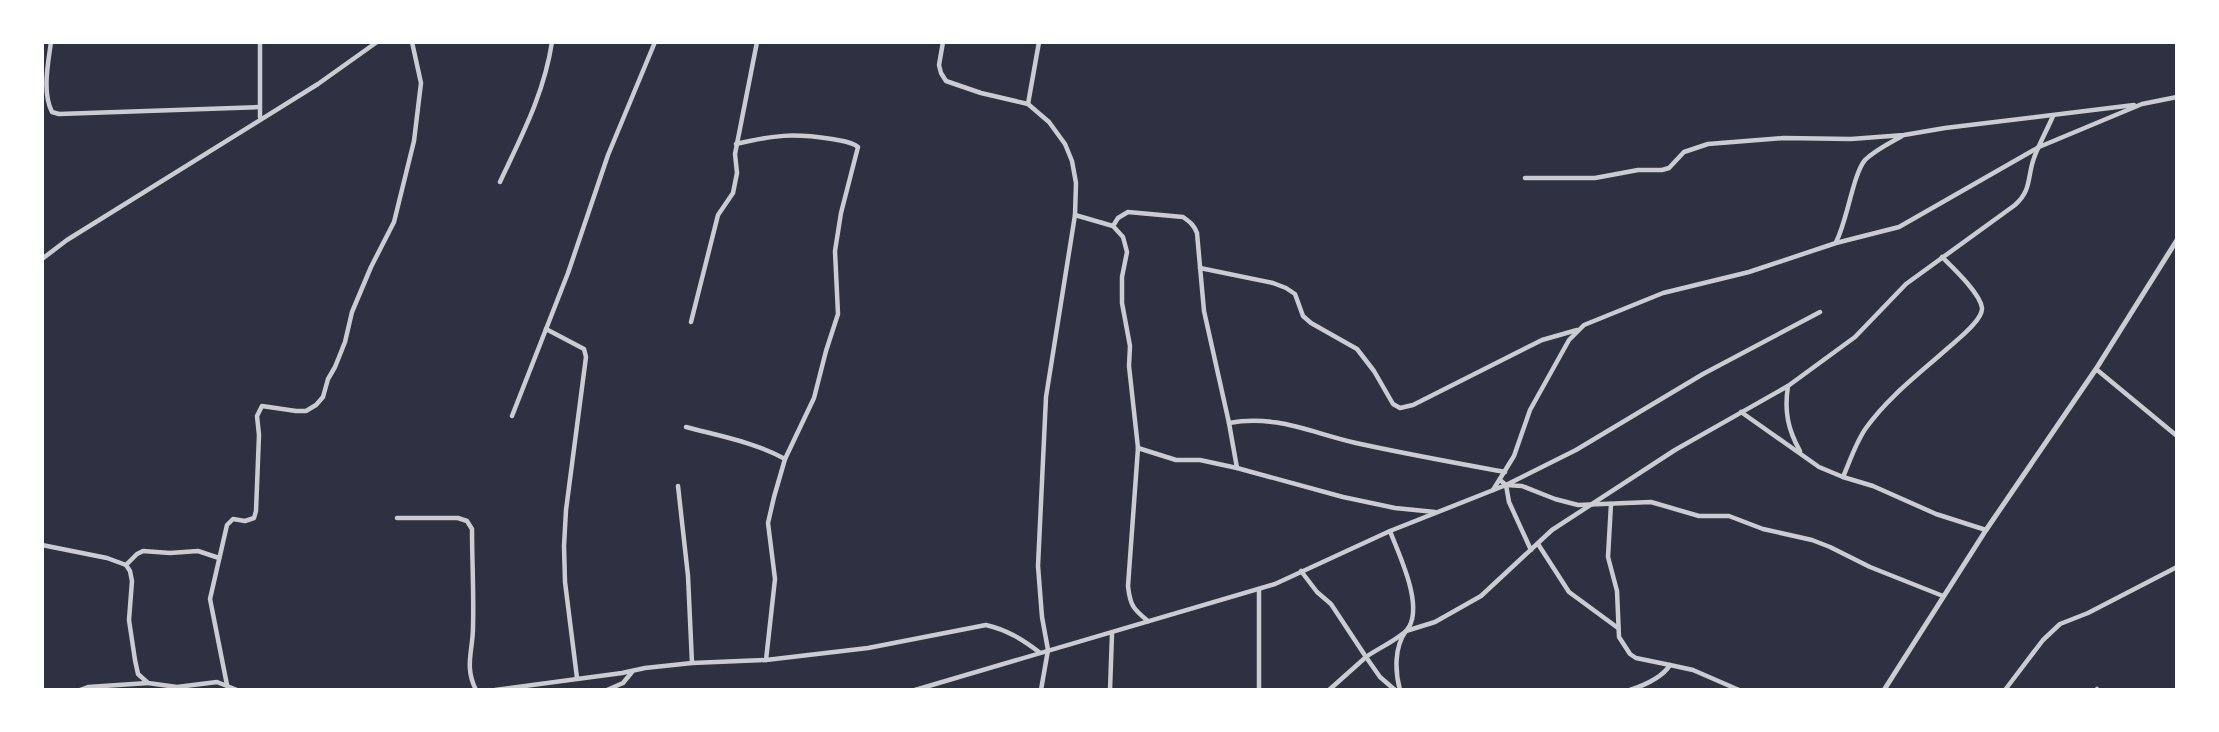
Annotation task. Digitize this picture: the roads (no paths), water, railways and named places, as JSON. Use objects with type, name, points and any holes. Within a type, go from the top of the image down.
[{"type":"street","points":[[51,42],[47,74],[48,105],[52,113],[260,107]]},
{"type":"street","points":[[260,42],[260,118]]},
{"type":"street","points":[[42,259],[67,240],[318,84],[377,42]]},
{"type":"street","points":[[227,685],[211,599],[227,525],[233,519],[245,521],[254,518],[256,511],[259,435],[257,416],[262,406],[268,405],[306,411],[323,397],[345,342],[352,312],[394,222],[414,141],[421,83],[412,42]]},
{"type":"street","points":[[500,182],[537,103],[552,42]]},
{"type":"street","points":[[512,416],[568,273],[608,155],[655,42]]},
{"type":"street","points":[[691,322],[718,215],[733,193],[737,173],[736,144],[757,42]]},
{"type":"street","points":[[943,42],[939,65],[946,81],[981,93],[1028,104],[1049,122],[1065,144],[1072,161],[1076,183],[1075,215],[1046,397],[1038,566],[1048,650],[1041,690]]},
{"type":"street","points":[[1028,104],[1038,42]]},
{"type":"street","points":[[1525,178],[1595,178],[1639,170],[1662,170],[1669,167],[1684,152],[1708,144],[1784,138],[1851,139],[1905,135],[2177,97]]},
{"type":"street","points":[[1493,490],[1514,456],[1530,410],[1569,340],[1584,325],[1664,293],[1749,272],[1836,243],[1899,227],[2039,147],[2142,104]]},
{"type":"street","points":[[1329,690],[1366,657],[1406,631],[1435,622],[1481,596],[1552,530],[1675,450],[1788,386],[1855,337],[1906,284],[2024,197],[2032,163],[2053,116]]},
{"type":"street","points":[[736,144],[782,134],[802,134],[849,142],[858,147],[837,229],[835,251],[838,314],[814,398],[785,459],[768,523],[775,579],[766,660]]},
{"type":"street","points":[[1836,243],[1842,231],[1856,179],[1865,160],[1905,135]]},
{"type":"street","points":[[1113,226],[1118,218],[1128,212],[1183,217],[1191,222],[1197,233],[1204,311],[1230,423],[1237,468]]},
{"type":"street","points":[[1075,215],[1113,226],[1123,237],[1127,253],[1122,277],[1122,303],[1130,346],[1129,366],[1138,448],[1128,586],[1134,609],[1148,621]]},
{"type":"street","points":[[1884,690],[2177,240]]},
{"type":"street","points":[[1843,477],[1864,430],[1879,411],[1981,314],[1982,306],[1974,292],[1942,257]]},
{"type":"street","points":[[1200,268],[1273,283],[1295,294],[1303,316],[1357,349],[1394,404],[1400,408],[1413,405],[1542,340],[1578,330]]},
{"type":"street","points":[[915,690],[1275,584],[1390,531],[1506,485],[1576,450],[1703,374],[1820,312]]},
{"type":"street","points":[[546,329],[584,349],[586,358],[566,510],[564,546],[565,582],[577,678]]},
{"type":"street","points":[[2095,369],[2177,436]]},
{"type":"street","points":[[1788,386],[1788,426],[1802,455]]},
{"type":"street","points":[[1741,412],[1819,467],[1873,486],[1936,514],[1986,530]]},
{"type":"street","points":[[1230,423],[1262,419],[1355,443],[1505,472]]},
{"type":"street","points":[[686,427],[748,442],[785,459]]},
{"type":"street","points":[[1138,448],[1176,460],[1200,460],[1237,468],[1343,497],[1395,508],[1440,512]]},
{"type":"street","points":[[1500,480],[1506,485],[1522,486],[1567,503],[1588,506],[1651,502],[1699,516],[1728,516],[1763,529],[1812,540],[1943,596]]},
{"type":"street","points":[[1506,485],[1509,502],[1531,550]]},
{"type":"street","points":[[678,486],[688,576],[692,663]]},
{"type":"street","points":[[1611,504],[1608,557],[1617,591],[1618,628],[1622,643],[1636,658],[1693,670],[1739,690]]},
{"type":"street","points":[[397,518],[458,518],[467,521],[472,529],[473,630],[469,662],[470,675],[476,690]]},
{"type":"street","points":[[1390,531],[1414,604],[1413,616],[1398,652],[1397,690]]},
{"type":"street","points":[[1538,544],[1569,592],[1618,628]]},
{"type":"street","points":[[42,545],[107,558],[126,565],[132,581],[130,620],[138,674],[148,683]]},
{"type":"street","points":[[126,565],[136,554],[143,551],[198,551],[219,558]]},
{"type":"street","points":[[2005,690],[2043,640],[2060,624],[2088,613],[2177,567]]},
{"type":"street","points":[[1301,571],[1317,592],[1331,604],[1380,677],[1397,690]]},
{"type":"street","points":[[1259,589],[1259,690]]},
{"type":"street","points":[[495,690],[692,663],[766,660],[868,648],[986,625],[1004,629],[1020,637],[1040,653]]},
{"type":"street","points":[[1110,690],[1112,634]]},
{"type":"street","points":[[1630,690],[1657,678],[1670,665]]},
{"type":"street","points":[[607,690],[623,682],[633,671]]},
{"type":"street","points":[[80,690],[88,687],[148,683],[177,687],[217,682],[237,690]]}]
